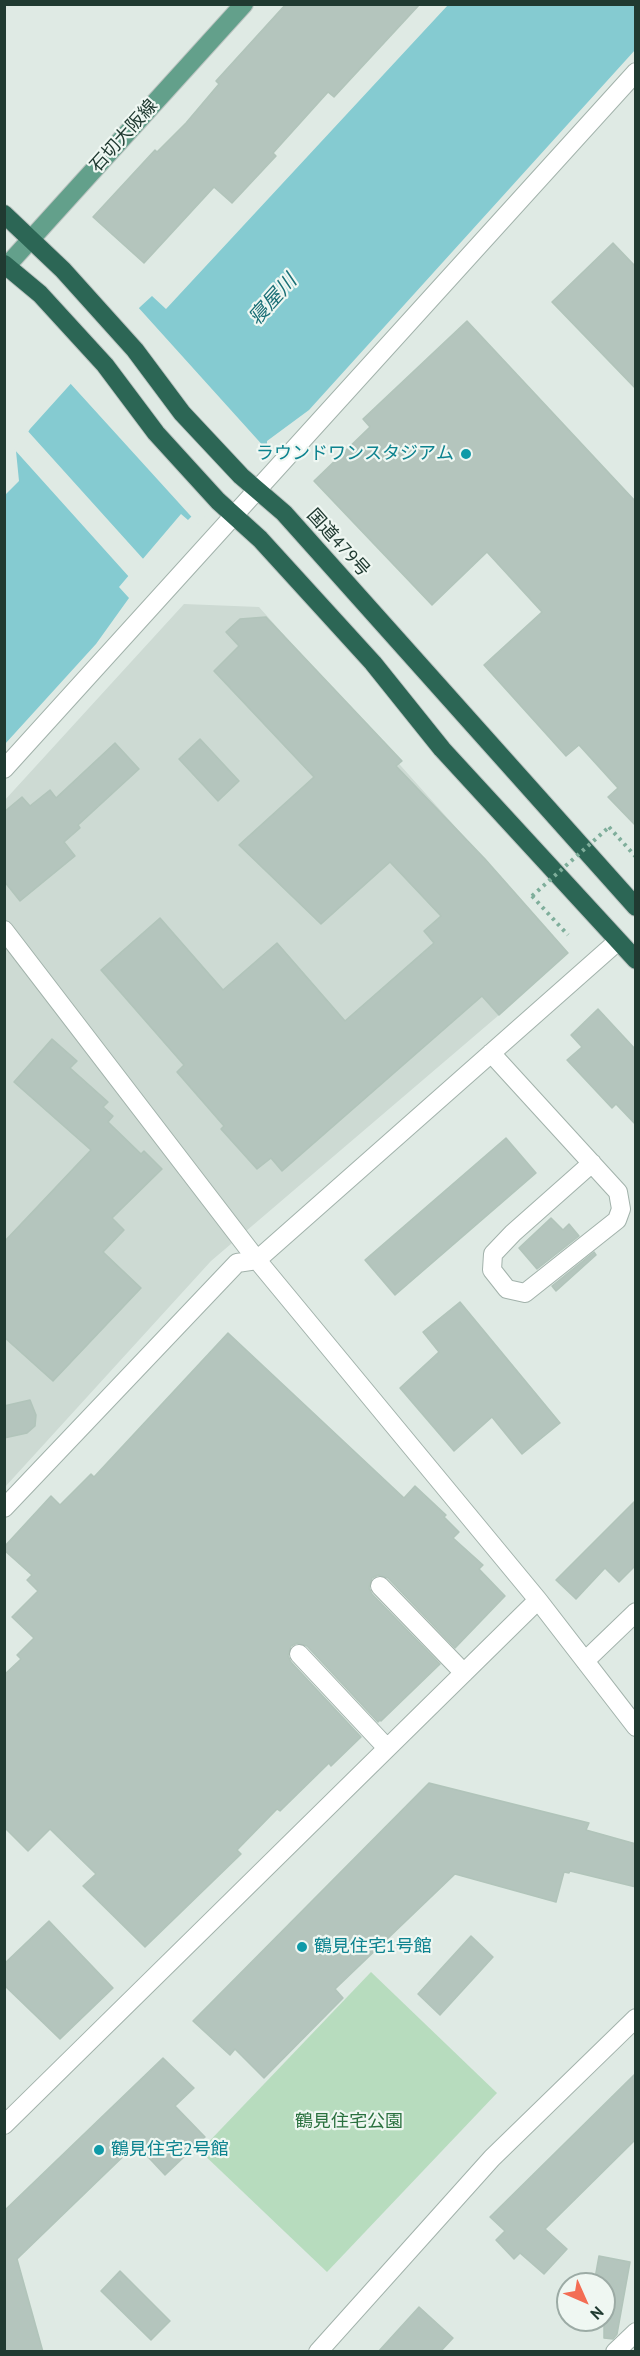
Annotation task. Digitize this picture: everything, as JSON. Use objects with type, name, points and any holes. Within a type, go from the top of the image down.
[{"type":"highway","name":"国道479号","points":[[4,214],[32,238],[63,270],[135,350],[182,413],[241,476],[284,513],[636,907]]},
{"type":"highway","points":[[5,266],[40,294],[105,365],[156,432],[218,501],[260,538],[374,663],[442,749],[636,960]]},
{"type":"main road","name":"石切大阪線","points":[[5,266],[244,4]]},
{"type":"street","points":[[4,769],[636,72]]},
{"type":"street","points":[[4,930],[257,1260],[538,1600],[636,1727]]},
{"type":"street","points":[[4,1508],[237,1263],[257,1260],[618,941]]},
{"type":"street","points":[[491,1053],[592,1163],[618,1192],[621,1209],[617,1220],[525,1293],[507,1289],[492,1270],[493,1254],[513,1233],[592,1163]]},
{"type":"street","points":[[380,1586],[464,1673]]},
{"type":"street","points":[[4,2125],[538,1600]]},
{"type":"street","points":[[585,1661],[636,1612]]},
{"type":"street","points":[[299,1654],[387,1748]]},
{"type":"street","points":[[318,2352],[492,2158],[636,2018]]},
{"type":"street","points":[[615,2352],[636,2332]]},
{"type":"path","points":[[568,935],[532,896],[609,827],[636,857]]},
{"type":"shaded area","points":[[184,604],[259,607],[568,953],[499,1015],[211,1261],[5,1487],[4,801]]},
{"type":"green space","name":"鶴見住宅公園","points":[[371,1972],[497,2093],[327,2272],[200,2151]]},
{"type":"water","name":"寝屋川","points":[[448,5],[635,5],[635,50],[309,410],[267,441],[267,446],[198,521],[192,516],[188,520],[181,514],[119,587],[129,598],[96,644],[5,744],[4,496],[19,481],[16,451],[30,429],[140,307],[152,296],[166,309]]},
{"type":"pier","points":[[137,306],[266,449],[198,524],[69,382]]},
{"type":"pier","points":[[26,429],[145,561],[130,578],[14,449]]},
{"type":"building","points":[[286,4],[420,4],[334,97],[328,92],[273,153],[276,156],[232,203],[214,187],[144,263],[93,217],[155,150],[157,152],[186,123],[219,84],[216,81]]},
{"type":"building","points":[[613,243],[636,267],[636,389],[552,302]]},
{"type":"building","name":"ラウンドワンスタジアム","points":[[467,321],[636,502],[636,826],[608,797],[618,788],[579,745],[566,756],[484,665],[542,612],[487,552],[432,605],[314,481],[370,427],[363,419]]},
{"type":"building","points":[[266,617],[402,761],[396,766],[485,859],[568,953],[499,1015],[482,996],[282,1171],[271,1158],[257,1169],[221,1129],[224,1126],[177,1072],[184,1065],[101,970],[160,918],[223,990],[277,943],[345,1021],[434,943],[424,931],[441,916],[390,862],[321,924],[239,845],[314,777],[214,671],[239,646],[226,632],[240,619]]},
{"type":"building","points":[[200,739],[239,781],[218,801],[179,759]]},
{"type":"building","points":[[115,743],[139,769],[78,825],[80,828],[64,842],[75,856],[20,901],[4,881],[4,812],[22,797],[30,806],[50,790],[56,798]]},
{"type":"building","points":[[598,1009],[636,1050],[636,1125],[616,1104],[612,1108],[567,1060],[582,1047],[571,1035]]},
{"type":"building","points":[[52,1039],[77,1061],[70,1068],[108,1102],[103,1107],[113,1116],[108,1122],[141,1154],[144,1151],[162,1169],[112,1218],[124,1230],[103,1252],[141,1288],[53,1381],[4,1337],[4,1242],[91,1150],[14,1082]]},
{"type":"building","points":[[506,1138],[536,1173],[395,1295],[365,1260]]},
{"type":"building","points":[[551,1218],[563,1230],[569,1224],[579,1236],[537,1269],[519,1248]]},
{"type":"building","points":[[594,1252],[596,1255],[556,1291],[552,1286]]},
{"type":"building","points":[[460,1302],[560,1423],[522,1454],[492,1417],[454,1451],[400,1388],[439,1352],[423,1332]]},
{"type":"building","points":[[228,1333],[404,1498],[415,1486],[446,1515],[444,1517],[459,1532],[453,1538],[483,1565],[479,1569],[505,1596],[455,1648],[388,1578],[378,1575],[372,1578],[369,1588],[372,1594],[440,1664],[378,1722],[307,1646],[297,1643],[291,1646],[288,1656],[291,1662],[361,1737],[331,1766],[329,1763],[280,1811],[277,1809],[237,1850],[241,1854],[145,1947],[83,1886],[96,1874],[50,1829],[28,1851],[4,1827],[4,1675],[21,1659],[17,1655],[34,1638],[12,1617],[38,1591],[27,1580],[32,1575],[4,1550],[4,1547],[51,1496],[60,1505],[91,1474],[94,1477]]},
{"type":"building","points":[[30,1400],[36,1415],[35,1426],[27,1433],[4,1438],[4,1406]]},
{"type":"building","points":[[636,1500],[636,1565],[619,1582],[605,1568],[576,1599],[556,1580]]},
{"type":"building","name":"鶴見住宅1号館","points":[[429,1783],[589,1823],[586,1830],[636,1844],[636,1887],[570,1871],[569,1873],[564,1872],[556,1902],[455,1874],[335,1989],[343,1998],[264,2078],[235,2049],[230,2055],[193,2021]]},
{"type":"building","points":[[49,1921],[113,1988],[60,2039],[4,1985],[4,1964]]},
{"type":"building","points":[[471,1936],[493,1957],[440,2015],[418,1994]]},
{"type":"building","name":"鶴見住宅2号館","points":[[163,2058],[194,2088],[175,2106],[205,2137],[165,2175],[136,2144],[17,2259],[43,2352],[4,2352],[4,2211]]},
{"type":"building","points":[[636,2073],[636,2139],[545,2229],[567,2249],[544,2274],[520,2253],[514,2259],[496,2240],[505,2231],[490,2217]]},
{"type":"building","points":[[599,2256],[630,2262],[617,2334],[613,2339],[604,2338],[604,2332],[616,2332],[616,2272],[596,2272]]},
{"type":"building","points":[[120,2271],[170,2321],[151,2340],[101,2291]]},
{"type":"building","points":[[419,2307],[453,2338],[440,2352],[378,2352]]},
{"type":"place","name":"ラウンドワンスタジアム","points":[[466,454]]},
{"type":"place","name":"鶴見住宅1号館","points":[[302,1947]]},
{"type":"place","name":"鶴見住宅2号館","points":[[99,2150]]}]
